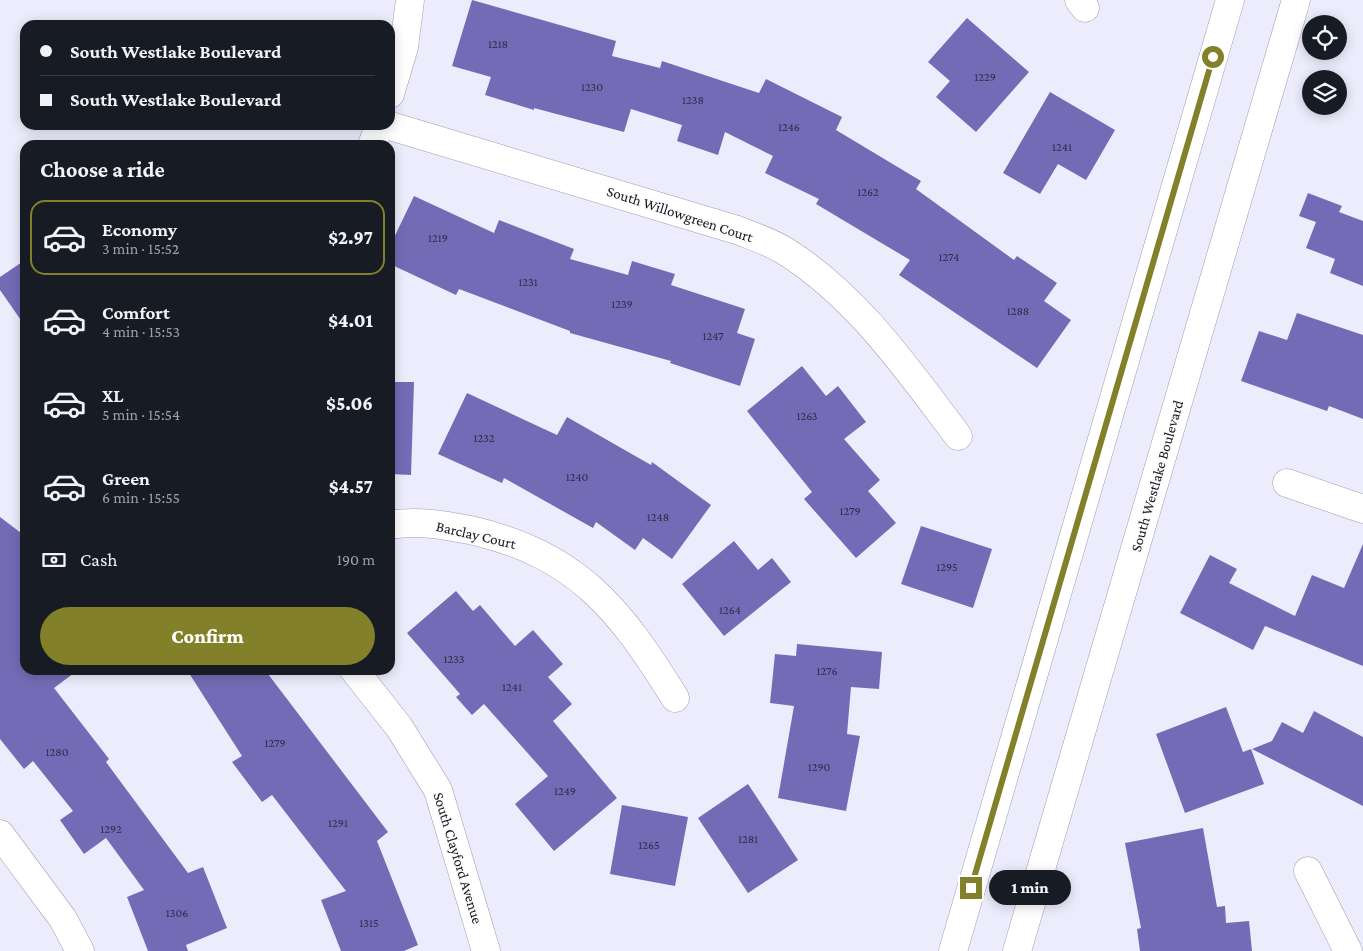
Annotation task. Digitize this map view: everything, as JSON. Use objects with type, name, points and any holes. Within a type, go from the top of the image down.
[{"type":"main road","points":[[395,77],[404,47],[410,0]]},
{"type":"main road","points":[[953,951],[1230,0]]},
{"type":"main road","name":"South Westlake Boulevard","points":[[1017,951],[1296,0]]},
{"type":"main road","name":"South Willowgreen Court","points":[[395,127],[737,230],[784,250],[821,276],[876,330],[958,436]]},
{"type":"main road","points":[[1287,483],[1363,509]]},
{"type":"main road","name":"Barclay Court","points":[[395,526],[439,524],[490,535],[529,548],[566,568],[601,596],[623,621],[649,656],[675,698]]},
{"type":"main road","name":"South Clayford Avenue","points":[[358,675],[399,727],[438,790],[486,951]]},
{"type":"main road","points":[[0,834],[63,919],[80,951]]},
{"type":"main road","points":[[1308,871],[1348,951]]},
{"type":"building","points":[[472,0],[616,41],[612,56],[660,68],[662,61],[759,93],[766,79],[842,117],[836,130],[921,181],[916,189],[1014,260],[1017,256],[1057,283],[1044,301],[1071,320],[1037,368],[899,275],[910,260],[816,204],[819,199],[765,173],[773,156],[725,132],[718,155],[677,141],[682,125],[631,109],[624,132],[534,108],[534,110],[485,95],[491,77],[452,66]]},
{"type":"building","points":[[967,18],[1029,72],[976,132],[936,97],[950,81],[928,62]]},
{"type":"building","points":[[1050,92],[1115,130],[1086,180],[1058,164],[1040,194],[1003,173]]},
{"type":"building","points":[[1308,193],[1342,206],[1339,212],[1363,221],[1363,286],[1330,273],[1335,259],[1306,248],[1316,222],[1299,216]]},
{"type":"building","points":[[414,196],[494,233],[499,220],[574,249],[570,259],[628,275],[632,261],[675,274],[671,285],[745,309],[737,333],[755,339],[740,386],[670,363],[671,361],[570,333],[570,331],[459,289],[456,295],[395,266],[395,236]]},
{"type":"building","points":[[20,263],[20,319],[0,290],[0,277]]},
{"type":"building","points":[[1297,313],[1363,335],[1363,419],[1329,406],[1327,411],[1241,381],[1259,331],[1287,340]]},
{"type":"building","points":[[802,366],[826,396],[838,386],[866,422],[844,439],[880,480],[868,491],[896,523],[856,558],[804,499],[812,492],[747,411]]},
{"type":"building","points":[[395,382],[414,382],[411,475],[395,474]]},
{"type":"building","points":[[467,393],[557,435],[567,417],[651,465],[652,462],[711,505],[672,559],[643,538],[635,550],[596,522],[593,528],[504,478],[502,483],[438,454]]},
{"type":"building","points":[[0,517],[20,532],[20,675],[71,675],[54,688],[109,759],[106,762],[188,873],[203,867],[227,928],[186,945],[188,951],[148,951],[127,897],[144,890],[106,838],[84,854],[60,820],[73,811],[33,761],[24,769],[0,739]]},
{"type":"building","points":[[921,526],[992,549],[973,608],[901,584]]},
{"type":"building","points":[[734,541],[758,570],[772,558],[791,582],[724,636],[682,584]]},
{"type":"building","points":[[1363,544],[1363,666],[1265,626],[1253,650],[1180,613],[1210,555],[1237,569],[1229,583],[1295,616],[1312,575],[1344,588]]},
{"type":"building","points":[[456,591],[473,611],[480,605],[515,646],[533,630],[563,664],[548,677],[572,704],[553,721],[617,798],[554,851],[515,804],[548,776],[484,704],[472,715],[456,697],[460,694],[407,633]]},
{"type":"building","points":[[797,644],[882,652],[879,689],[851,687],[847,734],[860,736],[846,811],[778,798],[794,706],[770,703],[775,654],[796,656]]},
{"type":"building","points":[[190,675],[269,675],[388,832],[377,841],[418,945],[404,951],[341,951],[321,900],[346,891],[272,795],[262,802],[232,762],[242,756]]},
{"type":"building","points":[[1226,707],[1243,752],[1251,749],[1264,784],[1185,813],[1156,734]]},
{"type":"building","points":[[1314,711],[1363,737],[1363,806],[1252,749],[1272,741],[1282,722],[1303,733]]},
{"type":"building","points":[[748,784],[798,860],[748,893],[698,818]]},
{"type":"building","points":[[622,805],[688,817],[675,886],[610,874]]},
{"type":"building","points":[[1203,828],[1217,907],[1225,906],[1226,923],[1249,921],[1252,951],[1140,951],[1137,929],[1141,928],[1125,843]]},
{"type":"route","points":[[971,888],[1213,57]]}]
